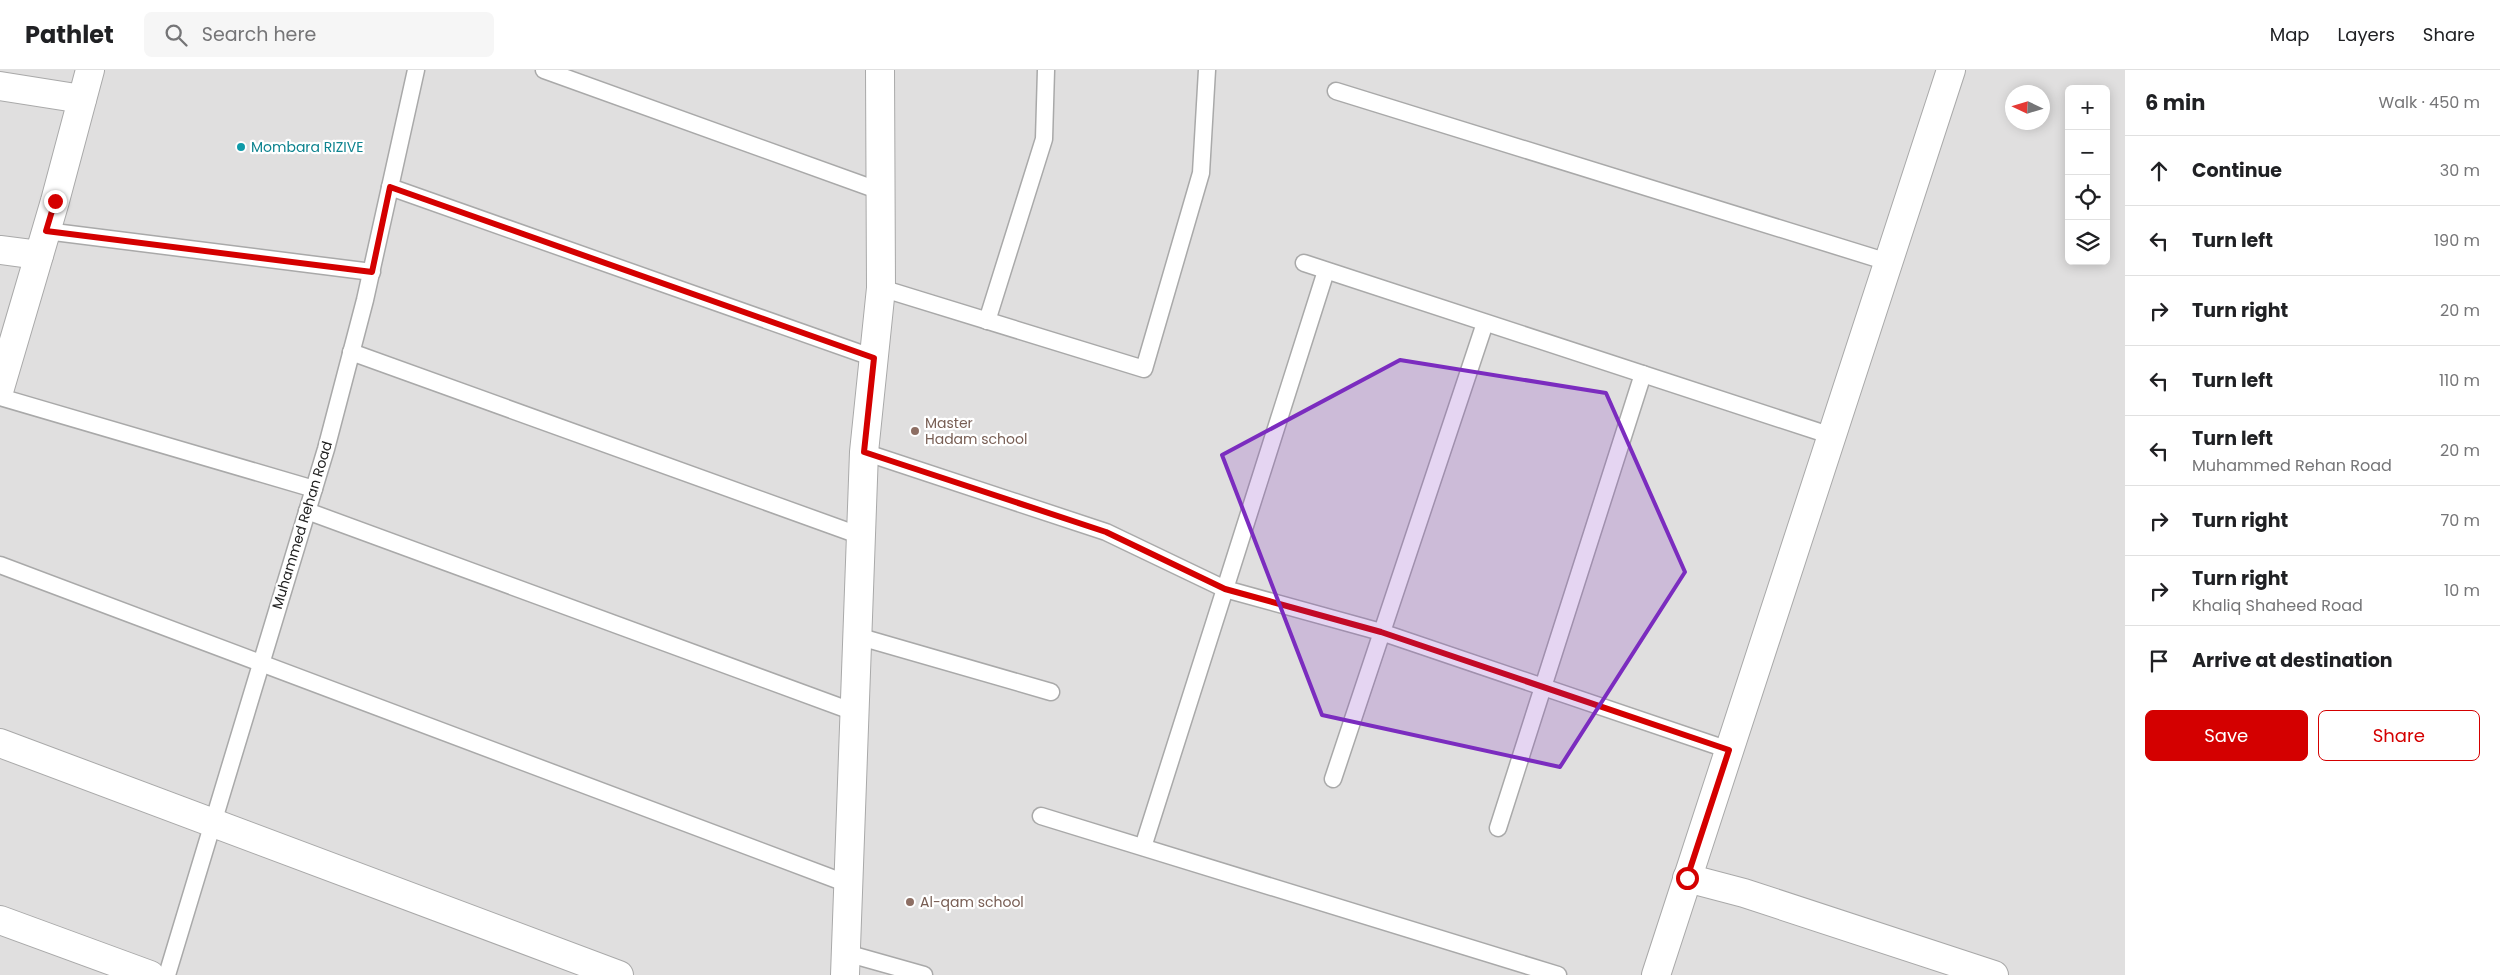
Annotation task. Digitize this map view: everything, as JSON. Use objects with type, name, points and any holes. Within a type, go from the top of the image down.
[{"type":"street","points":[[0,388],[43,243],[90,70]]},
{"type":"street","points":[[845,964],[864,452],[881,288],[880,70]]},
{"type":"street","points":[[1656,975],[1888,262],[1946,71]]},
{"type":"street","points":[[0,86],[82,98]]},
{"type":"street","points":[[0,250],[43,243]]},
{"type":"street","points":[[0,743],[619,975]]},
{"type":"street","points":[[1687,878],[1744,893],[1994,975]]},
{"type":"street","points":[[0,920],[150,975]]},
{"type":"lane","name":"Muhammed Rehan Road","points":[[167,975],[314,489],[352,352],[372,272],[416,70]]},
{"type":"lane","points":[[544,70],[880,190]]},
{"type":"lane","points":[[987,321],[1044,139],[1046,70]]},
{"type":"lane","points":[[881,288],[1144,369],[1201,173],[1207,70]]},
{"type":"lane","points":[[1336,91],[1888,262]]},
{"type":"lane","points":[[390,187],[874,358]]},
{"type":"lane","points":[[43,243],[372,272]]},
{"type":"lane","points":[[1304,264],[1832,436]]},
{"type":"lane","points":[[1143,847],[1326,271]]},
{"type":"lane","points":[[1333,779],[1485,323]]},
{"type":"lane","points":[[352,352],[861,536]]},
{"type":"lane","points":[[1498,828],[1643,374]]},
{"type":"lane","points":[[0,397],[314,489]]},
{"type":"lane","points":[[864,452],[1106,532],[1225,589],[1381,632],[1729,750]]},
{"type":"lane","points":[[307,511],[854,712]]},
{"type":"lane","points":[[0,565],[848,884]]},
{"type":"lane","points":[[857,636],[1051,692]]},
{"type":"lane","points":[[1041,816],[1558,975]]},
{"type":"lane","points":[[845,964],[924,975]]},
{"type":"highlighted area","points":[[1400,360],[1606,393],[1685,572],[1560,767],[1322,715],[1222,455]]},
{"type":"shaded area","points":[[0,70],[2125,70],[2125,975],[0,975]]},
{"type":"place","name":"Mombara RIZIVE","points":[[241,147]]},
{"type":"place","name":"Master Hadam school","points":[[915,431]]},
{"type":"place","name":"Al-qam school","points":[[910,902]]},
{"type":"route","points":[[55,201],[46,231],[372,272],[390,187],[874,358],[864,452],[1106,532],[1225,589],[1381,632],[1729,750],[1687,878]]}]
